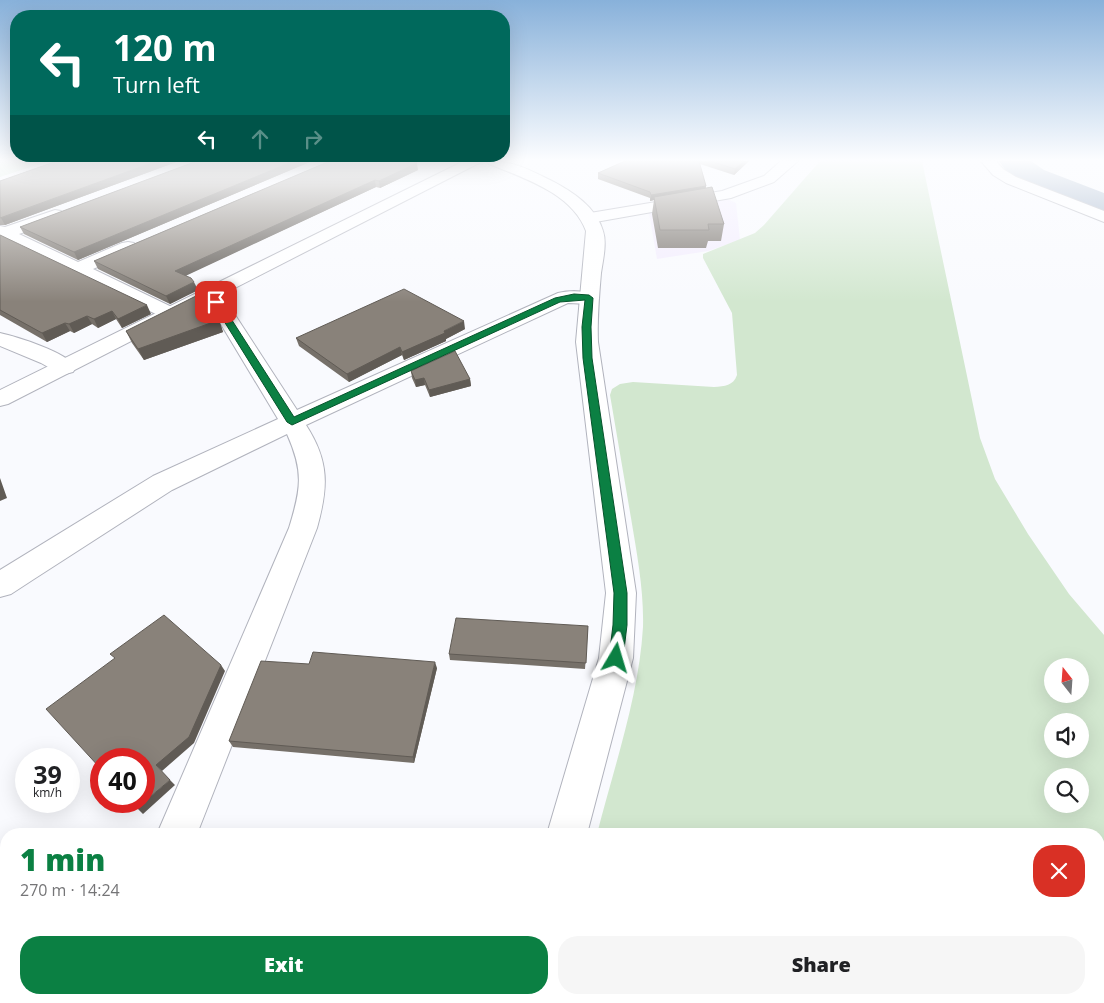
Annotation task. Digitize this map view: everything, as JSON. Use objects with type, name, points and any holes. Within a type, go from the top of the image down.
[{"type":"street","points":[[0,399],[384,208]]},
{"type":"street","points":[[569,828],[616,658],[621,593],[588,358],[586,327],[596,232],[583,208]]},
{"type":"street","points":[[590,218],[650,208]]},
{"type":"street","points":[[1081,208],[1104,217]]},
{"type":"street","points":[[2,232],[70,209]]},
{"type":"street","points":[[2,232],[171,314]]},
{"type":"street","points":[[77,269],[141,242]]},
{"type":"street","points":[[179,828],[303,528],[311,500],[313,475],[308,453],[292,422],[232,324],[216,302],[205,297]]},
{"type":"street","points":[[0,585],[46,558],[151,489],[187,470],[558,300],[574,297],[589,298]]},
{"type":"street","points":[[0,339],[49,358],[64,367]]},
{"type":"shaded area","points":[[678,208],[737,208],[740,240],[708,251],[657,259],[649,213]]},
{"type":"green space","points":[[779,208],[932,208],[980,438],[995,479],[1028,534],[1069,594],[1104,635],[1104,828],[599,828],[637,679],[643,627],[638,559],[610,395],[612,389],[620,384],[633,382],[714,387],[725,386],[735,379],[737,375],[732,313],[703,258],[703,254],[755,233]]},
{"type":"building","points":[[0,208],[28,208],[0,218]]},
{"type":"building","points":[[71,208],[181,208],[74,252],[20,227]]},
{"type":"building","points":[[220,208],[314,208],[175,271],[191,278],[194,282],[166,296],[94,261]]},
{"type":"building","points":[[656,208],[719,208],[724,224],[708,224],[709,230],[660,230]]},
{"type":"building","points":[[0,235],[147,305],[118,319],[112,311],[94,319],[87,316],[42,333],[0,310]]},
{"type":"building","points":[[404,289],[464,321],[444,331],[445,333],[402,352],[400,347],[347,374],[296,338]]},
{"type":"building","points":[[200,294],[204,296],[219,320],[138,349],[126,331]]},
{"type":"building","points":[[455,351],[470,379],[429,390],[424,378],[415,380],[411,371]]},
{"type":"building","points":[[164,615],[221,665],[189,737],[156,765],[170,780],[155,793],[155,748],[90,748],[90,757],[46,709],[115,658],[110,654]]},
{"type":"building","points":[[456,618],[588,626],[586,663],[449,654]]},
{"type":"building","points":[[313,652],[435,662],[413,757],[229,741],[261,661],[309,664]]},
{"type":"route","points":[[216,302],[232,324],[292,422],[558,300],[574,297],[589,298],[586,327],[588,358],[621,593],[616,658]]}]
